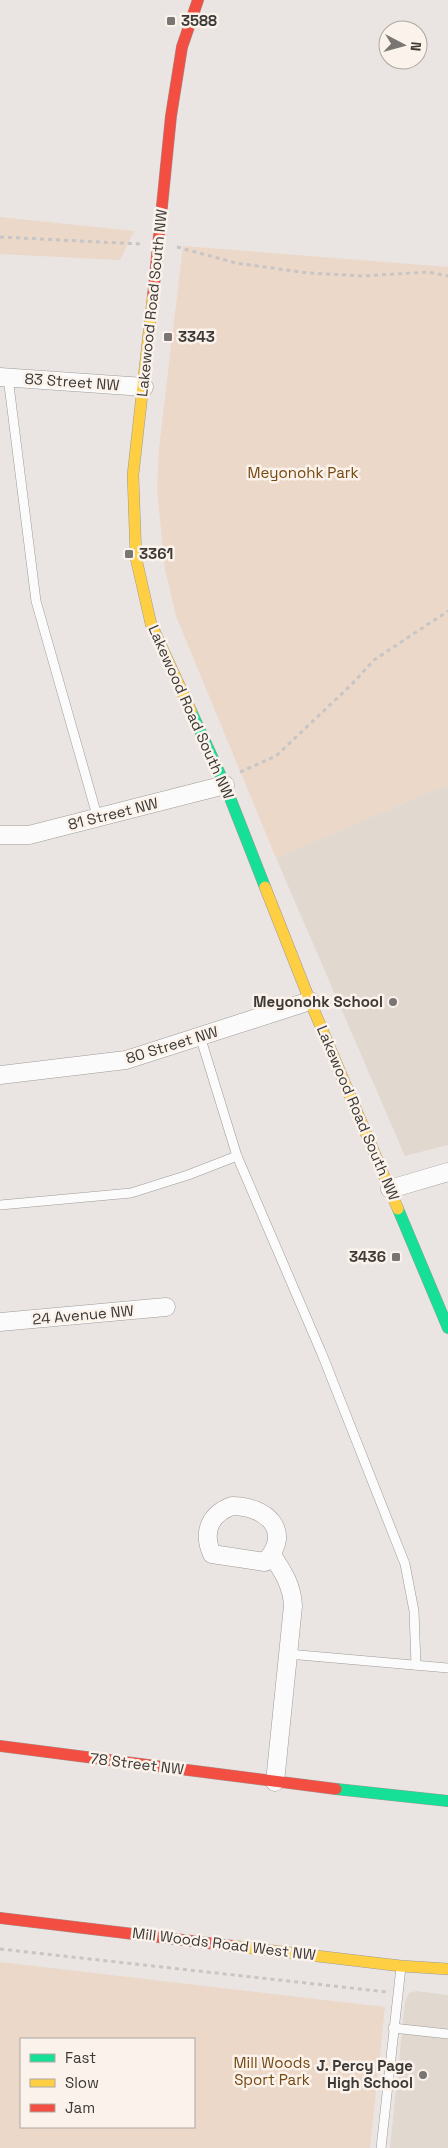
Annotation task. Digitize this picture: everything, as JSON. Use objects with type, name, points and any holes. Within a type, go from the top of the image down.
[{"type":"street","name":"Lakewood Road South NW","points":[[198,0],[182,47],[171,116],[144,387],[133,475],[136,558],[151,624],[225,785],[310,1001],[448,1328]]},
{"type":"street","name":"83 Street NW","points":[[4,377],[144,387]]},
{"type":"street","name":"81 Street NW","points":[[0,835],[29,835],[98,819],[225,785]]},
{"type":"street","name":"80 Street NW","points":[[0,1075],[126,1060],[310,1001]]},
{"type":"street","points":[[390,1189],[448,1172]]},
{"type":"street","name":"24 Avenue NW","points":[[0,1322],[166,1307]]},
{"type":"street","points":[[272,1555],[289,1581],[293,1593],[274,1782]]},
{"type":"street","name":"78 Street NW","points":[[0,1746],[274,1782],[448,1801]]},
{"type":"street","name":"Mill Woods Road West NW","points":[[0,1918],[401,1966],[448,1969]]},
{"type":"lane","points":[[4,377],[36,601],[98,819]]},
{"type":"lane","points":[[200,1036],[237,1156],[322,1354],[405,1564],[414,1611],[416,1665]]},
{"type":"lane","points":[[0,1206],[131,1193],[188,1175],[237,1156]]},
{"type":"lane","points":[[288,1654],[448,1668]]},
{"type":"lane","points":[[381,2148],[401,1966]]},
{"type":"lane","points":[[393,2028],[448,2034]]},
{"type":"path","points":[[0,237],[145,244]]},
{"type":"path","points":[[175,246],[236,263],[308,273],[364,276],[428,272],[448,276]]},
{"type":"path","points":[[240,772],[276,756],[352,684],[374,660],[448,611]]},
{"type":"path","points":[[0,1949],[390,1992]]},
{"type":"shaded area","name":"Meyonohk School","points":[[441,787],[448,788],[448,1145],[405,1156],[276,858]]},
{"type":"shaded area","name":"J. Percy Page High School","points":[[416,1991],[448,1995],[448,2148],[390,2148],[405,2002],[409,1993]]},
{"type":"green space","points":[[0,217],[134,231],[120,260],[0,254]]},
{"type":"green space","name":"Meyonohk Park","points":[[183,246],[448,267],[448,788],[441,787],[276,858],[176,616],[165,569],[157,490],[159,448]]},
{"type":"green space","name":"Mill Woods Sport Park","points":[[0,1962],[385,2007],[370,2148],[0,2148]]},
{"type":"traffic: fast","points":[[191,711],[225,785],[265,887]]},
{"type":"traffic: fast","points":[[398,1209],[448,1328]]},
{"type":"traffic: fast","points":[[336,1789],[448,1801]]},
{"type":"traffic: slow","points":[[153,296],[133,475],[136,558],[151,624],[191,711]]},
{"type":"traffic: slow","points":[[265,887],[310,1001],[398,1209]]},
{"type":"traffic: slow","points":[[233,1946],[401,1966],[448,1969]]},
{"type":"traffic: jam","points":[[153,296],[171,116],[182,47],[198,0]]},
{"type":"traffic: jam","points":[[0,1746],[336,1789]]},
{"type":"traffic: jam","points":[[0,1918],[233,1946]]},
{"type":"place","name":"3588","points":[[171,21]]},
{"type":"place","name":"3343","points":[[168,337]]},
{"type":"place","name":"3361","points":[[129,554]]},
{"type":"place","name":"Meyonohk School","points":[[393,1002]]},
{"type":"place","name":"3436","points":[[396,1257]]},
{"type":"place","name":"J. Percy Page High School","points":[[423,2075]]}]
